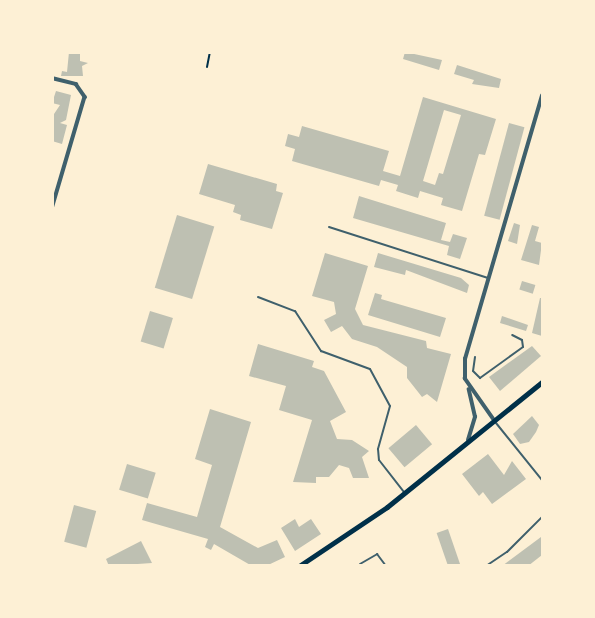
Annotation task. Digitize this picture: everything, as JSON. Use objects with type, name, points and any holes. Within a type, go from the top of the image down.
[{"type":"main road","points":[[299,565],[404,493],[542,382]]},
{"type":"street","points":[[52,78],[76,84],[85,97],[52,209]]},
{"type":"street","points":[[468,440],[475,417],[466,359],[542,96]]},
{"type":"street","points":[[469,388],[493,419]]},
{"type":"lane","points":[[329,227],[489,278]]},
{"type":"lane","points":[[258,297],[295,311],[321,351],[370,369],[390,406],[378,449],[379,460],[404,493]]},
{"type":"lane","points":[[475,357],[473,371],[480,378],[523,347],[522,340],[512,335]]},
{"type":"lane","points":[[493,419],[542,480]]},
{"type":"lane","points":[[486,565],[507,552],[542,517]]},
{"type":"lane","points":[[360,564],[377,554],[386,565]]},
{"type":"path","points":[[207,67],[210,52]]},
{"type":"building","points":[[69,52],[80,52],[80,61],[88,63],[82,66],[83,76],[61,76],[62,71],[67,72]]},
{"type":"building","points":[[405,52],[442,60],[439,70],[403,59]]},
{"type":"building","points":[[457,65],[501,79],[499,88],[472,84],[474,80],[454,74]]},
{"type":"building","points":[[56,91],[71,95],[66,120],[60,123],[67,125],[62,144],[52,141],[52,117],[60,105],[52,103]]},
{"type":"building","points":[[423,97],[496,119],[485,155],[479,154],[462,211],[441,205],[443,198],[420,191],[418,198],[396,191],[398,185],[381,180],[379,186],[292,161],[295,149],[285,146],[288,134],[299,137],[302,126],[389,151],[383,171],[400,176]],"holes":[[[444,110],[461,115],[443,174],[439,173],[435,185],[423,181]]]},
{"type":"building","points":[[509,123],[524,127],[500,220],[484,216]]},
{"type":"building","points":[[208,164],[277,184],[276,191],[283,193],[272,229],[240,220],[241,215],[233,212],[235,205],[199,194]]},
{"type":"building","points":[[359,196],[446,223],[441,240],[450,242],[453,234],[467,238],[460,259],[447,255],[449,246],[353,218]]},
{"type":"building","points":[[177,215],[214,226],[192,299],[155,288]]},
{"type":"building","points":[[514,223],[520,225],[517,244],[508,241]]},
{"type":"building","points":[[532,225],[539,227],[535,241],[542,243],[539,265],[521,260]]},
{"type":"building","points":[[325,253],[368,266],[355,309],[363,325],[426,341],[427,348],[451,354],[437,402],[427,394],[422,397],[407,378],[407,367],[377,347],[352,339],[342,326],[331,332],[324,320],[336,314],[334,302],[312,296]]},
{"type":"building","points":[[378,253],[461,278],[469,285],[467,293],[406,270],[405,275],[374,267]]},
{"type":"building","points":[[522,281],[535,285],[533,294],[519,290]]},
{"type":"building","points":[[375,293],[382,295],[381,299],[446,318],[440,337],[368,315]]},
{"type":"building","points":[[542,298],[542,336],[532,333]]},
{"type":"building","points":[[150,311],[173,318],[164,349],[141,342]]},
{"type":"building","points":[[502,316],[528,325],[526,331],[500,323]]},
{"type":"building","points":[[258,344],[314,361],[312,367],[324,371],[346,412],[330,421],[337,439],[352,440],[369,451],[362,457],[369,478],[353,478],[349,468],[339,465],[329,477],[316,477],[316,483],[293,482],[312,420],[279,410],[286,386],[249,376]]},
{"type":"building","points":[[532,346],[541,356],[500,391],[489,377]]},
{"type":"building","points":[[210,409],[251,422],[220,527],[258,548],[277,540],[285,557],[266,566],[252,566],[214,544],[211,550],[205,547],[208,539],[142,520],[147,503],[197,517],[212,465],[195,459]]},
{"type":"building","points":[[532,416],[539,425],[536,432],[529,442],[520,444],[513,434]]},
{"type":"building","points":[[416,425],[432,444],[404,467],[388,448]]},
{"type":"building","points":[[488,454],[504,475],[512,461],[526,479],[492,504],[483,492],[479,496],[462,474]]},
{"type":"building","points":[[127,464],[156,473],[148,499],[119,490]]},
{"type":"building","points":[[74,505],[96,511],[86,548],[64,542]]},
{"type":"building","points":[[295,519],[299,527],[311,519],[321,534],[295,551],[281,528]]},
{"type":"building","points":[[448,529],[461,566],[448,566],[437,533]]},
{"type":"building","points":[[541,537],[542,555],[528,566],[502,566]]},
{"type":"building","points":[[141,541],[152,563],[109,566],[106,559]]}]
